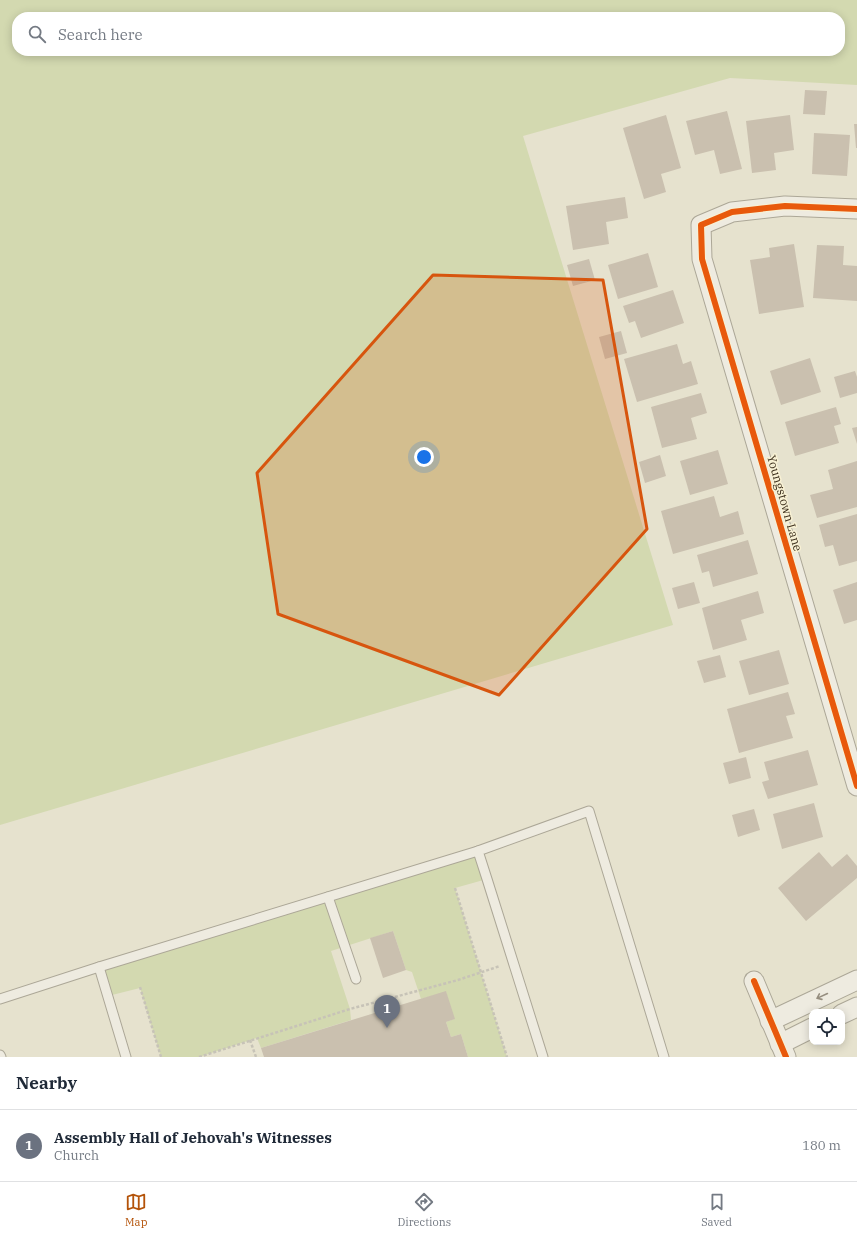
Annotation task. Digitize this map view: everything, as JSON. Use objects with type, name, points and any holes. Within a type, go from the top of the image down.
[{"type":"street","name":"Youngstown Lane","points":[[857,209],[785,206],[732,212],[701,225],[702,259],[857,786]]},
{"type":"street","points":[[770,1020],[857,980]]},
{"type":"street","points":[[754,981],[783,1050],[809,1030]]},
{"type":"street","points":[[845,1013],[857,1007]]},
{"type":"lane","points":[[0,999],[99,967],[478,851],[589,811],[664,1057]]},
{"type":"lane","points":[[478,851],[543,1057]]},
{"type":"lane","points":[[328,897],[356,979]]},
{"type":"lane","points":[[99,967],[126,1057]]},
{"type":"path","points":[[455,888],[507,1057]]},
{"type":"path","points":[[199,1057],[350,1009],[458,980],[514,962]]},
{"type":"path","points":[[140,988],[161,1057]]},
{"type":"path","points":[[250,1040],[256,1057]]},
{"type":"highlighted area","points":[[433,275],[603,280],[647,529],[499,695],[278,614],[257,473]]},
{"type":"green space","points":[[0,0],[857,0],[857,85],[730,78],[523,136],[673,625],[0,825]]},
{"type":"green space","points":[[478,851],[487,879],[455,888],[507,1057],[468,1057],[461,1034],[451,1037],[446,1022],[454,1019],[446,992],[421,999],[412,972],[406,970],[393,931],[331,951],[350,1009],[351,1020],[261,1048],[257,1038],[199,1057],[161,1057],[140,988],[108,996],[99,967]]},
{"type":"building","points":[[805,90],[827,91],[825,115],[803,114]]},
{"type":"building","points":[[727,111],[742,169],[720,174],[714,150],[695,155],[686,121]]},
{"type":"building","points":[[666,115],[681,168],[661,174],[666,192],[644,199],[623,128]]},
{"type":"building","points":[[790,115],[794,150],[774,153],[776,170],[752,173],[746,121]]},
{"type":"building","points":[[854,124],[857,124],[857,148],[856,148]]},
{"type":"building","points":[[814,133],[850,135],[847,176],[812,174]]},
{"type":"building","points":[[625,197],[628,218],[606,222],[609,244],[573,250],[566,206]]},
{"type":"building","points":[[794,244],[804,307],[759,314],[750,260],[770,257],[769,248]]},
{"type":"building","points":[[817,245],[844,246],[843,265],[857,266],[857,301],[813,298]]},
{"type":"building","points":[[648,253],[658,287],[618,299],[608,265]]},
{"type":"building","points":[[589,259],[595,280],[573,286],[567,265]]},
{"type":"building","points":[[673,290],[684,323],[641,338],[635,321],[629,323],[623,306]]},
{"type":"building","points":[[621,331],[627,353],[605,359],[599,337]]},
{"type":"building","points":[[677,344],[683,364],[691,361],[698,384],[637,402],[624,359]]},
{"type":"building","points":[[810,358],[821,392],[781,405],[770,371]]},
{"type":"building","points":[[855,371],[857,377],[857,393],[840,398],[834,377]]},
{"type":"building","points":[[701,393],[707,413],[691,418],[697,439],[662,448],[651,407]]},
{"type":"building","points":[[836,407],[841,424],[834,426],[839,443],[795,456],[785,422]]},
{"type":"building","points":[[857,427],[857,444],[852,428]]},
{"type":"building","points":[[718,450],[728,484],[690,495],[680,461]]},
{"type":"building","points":[[660,455],[666,476],[645,483],[639,462]]},
{"type":"building","points":[[857,461],[857,507],[817,518],[810,495],[833,489],[828,470]]},
{"type":"building","points":[[714,496],[720,517],[738,511],[744,534],[673,554],[661,511]]},
{"type":"building","points":[[857,514],[857,561],[839,566],[833,545],[825,547],[819,525]]},
{"type":"building","points":[[748,540],[758,574],[713,587],[709,571],[702,573],[697,555]]},
{"type":"building","points":[[694,582],[700,603],[678,609],[672,588]]},
{"type":"building","points":[[857,582],[857,620],[844,624],[833,590]]},
{"type":"building","points":[[758,591],[764,613],[741,620],[747,640],[713,650],[702,608]]},
{"type":"building","points":[[779,650],[789,684],[749,695],[739,661]]},
{"type":"building","points":[[720,655],[726,677],[704,683],[697,661]]},
{"type":"building","points":[[788,692],[795,714],[786,716],[793,738],[739,753],[727,709]]},
{"type":"building","points":[[808,750],[818,785],[768,799],[762,782],[769,780],[764,762]]},
{"type":"building","points":[[746,757],[751,778],[729,784],[723,763]]},
{"type":"building","points":[[814,803],[823,837],[782,849],[773,814]]},
{"type":"building","points":[[754,809],[760,830],[738,837],[732,815]]},
{"type":"building","points":[[819,852],[832,867],[847,854],[857,866],[857,878],[806,921],[778,888]]},
{"type":"building","points":[[393,931],[406,970],[383,978],[370,938]]},
{"type":"building","points":[[446,991],[455,1019],[446,1022],[451,1037],[461,1034],[468,1057],[264,1057],[261,1048]]},
{"type":"cycle path","points":[[857,209],[785,206],[732,212],[701,225],[702,259],[857,786]]},
{"type":"cycle path","points":[[754,981],[786,1057]]},
{"type":"place","name":"Assembly Hall of Jehovah's Witnesses","points":[[387,1028]]}]
